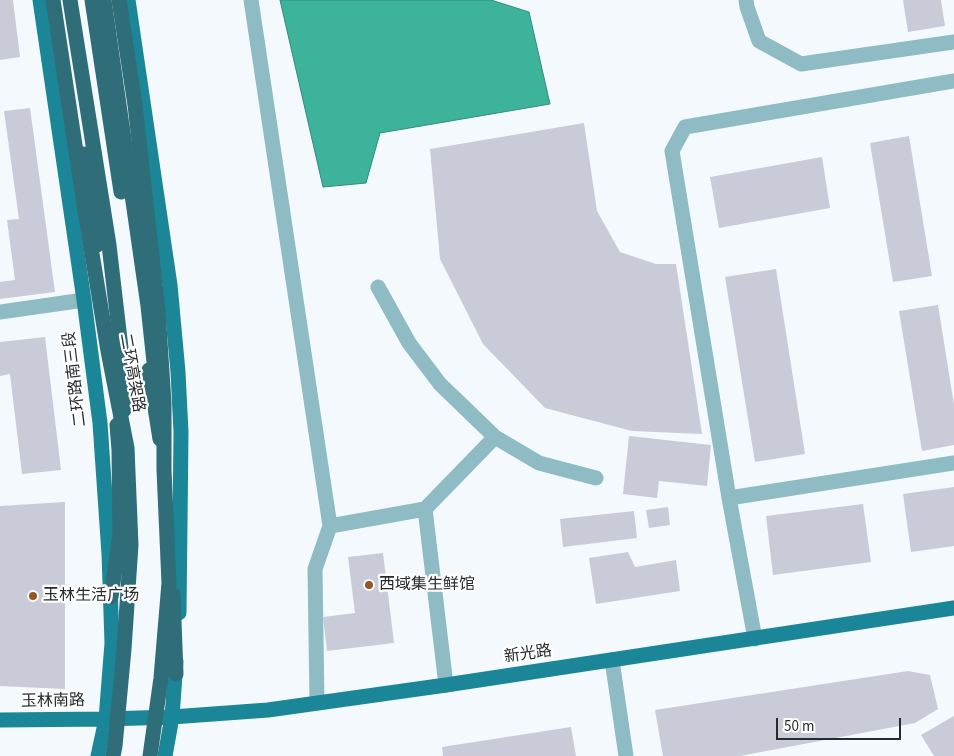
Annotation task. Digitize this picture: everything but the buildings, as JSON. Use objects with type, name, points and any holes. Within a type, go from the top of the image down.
[{"type":"highway","name":"二环高架路","points":[[53,0],[100,304],[127,448],[131,545],[124,649],[113,756]]},
{"type":"highway","points":[[59,0],[94,219],[119,450],[120,534],[110,597]]},
{"type":"highway","points":[[70,0],[109,245],[121,348],[127,448]]},
{"type":"highway","points":[[92,0],[164,470]]},
{"type":"highway","points":[[104,0],[148,306],[170,513],[176,674]]},
{"type":"highway","name":"二环高架路","points":[[119,0],[135,106],[158,310],[164,403],[164,470],[169,584],[161,678],[150,756]]},
{"type":"main road","name":"二环路南三段","points":[[40,0],[100,423],[109,554],[112,643],[106,719],[98,756]]},
{"type":"main road","points":[[128,0],[170,285],[181,432],[180,599],[172,717],[165,756]]},
{"type":"main road","name":"新光路","points":[[106,719],[172,717],[268,710],[954,608]]},
{"type":"main road","name":"玉林南路","points":[[0,720],[106,719]]},
{"type":"street","points":[[250,0],[330,526],[315,569],[317,703]]},
{"type":"street","points":[[746,0],[759,41],[801,64],[954,42]]},
{"type":"street","points":[[754,639],[672,151],[685,127],[954,81]]},
{"type":"street","points":[[378,287],[409,343],[440,384],[494,437],[539,463],[596,478]]},
{"type":"street","points":[[0,312],[84,300]]},
{"type":"street","points":[[330,526],[425,509],[494,437]]},
{"type":"street","points":[[729,498],[954,463]]},
{"type":"street","points":[[425,509],[446,685]]},
{"type":"street","points":[[612,660],[626,756]]},
{"type":"shaded area","points":[[280,0],[491,0],[529,12],[550,104],[380,133],[366,183],[323,187]]},
{"type":"place","name":"西域集生鲜馆","points":[[369,585]]},
{"type":"place","name":"玉林生活广场","points":[[33,596]]}]
